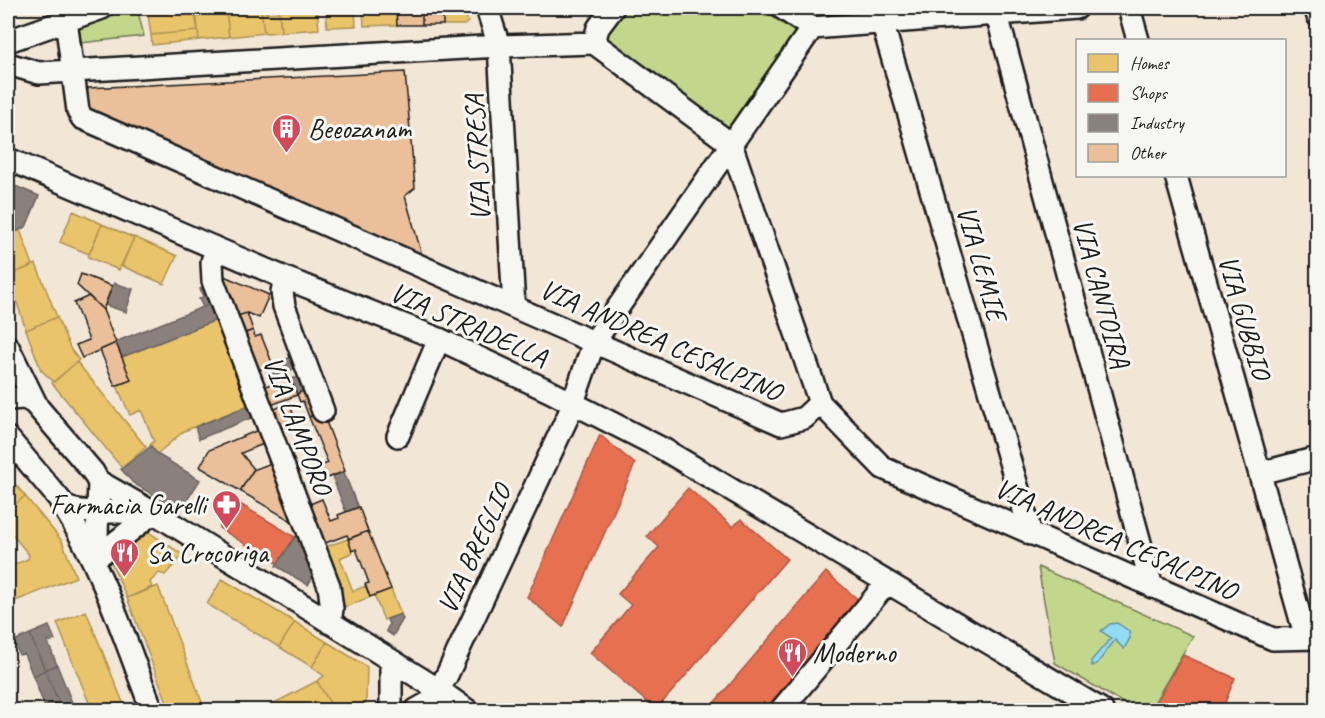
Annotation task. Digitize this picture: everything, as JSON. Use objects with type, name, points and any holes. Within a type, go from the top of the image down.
[{"type":"street","points":[[8,41],[51,18],[102,8]]},
{"type":"street","name":"VIA STRESA","points":[[487,8],[499,46],[514,307]]},
{"type":"street","points":[[594,43],[598,28],[613,8]]},
{"type":"street","points":[[782,8],[812,28],[880,14],[997,15],[1077,8]]},
{"type":"street","points":[[1129,8],[1138,39]]},
{"type":"street","points":[[1315,8],[1317,16]]},
{"type":"street","name":"VIA LEMIE","points":[[880,14],[1031,534]]},
{"type":"street","name":"VIA CANTOIRA","points":[[997,15],[1152,587]]},
{"type":"street","points":[[51,18],[75,69]]},
{"type":"street","name":"VIA BREGLIO","points":[[416,711],[432,701],[439,690],[573,404],[594,342],[812,28]]},
{"type":"street","points":[[8,64],[39,73],[75,69],[499,46],[594,43],[730,144],[820,403]]},
{"type":"street","name":"VIA ANDREA CESALPINO","points":[[75,69],[77,104],[82,118],[781,424],[804,418],[820,403],[883,468],[1273,639],[1312,638]]},
{"type":"street","name":"VIA STRADELLA","points":[[8,159],[285,278],[439,339],[663,449],[1102,711]]},
{"type":"street","name":"VIA GUBBIO","points":[[1176,177],[1260,473],[1312,638]]},
{"type":"street","name":"VIA LAMPORO","points":[[216,248],[212,270],[213,281],[329,586],[332,609],[330,623]]},
{"type":"street","points":[[285,278],[282,292],[284,306],[323,411]]},
{"type":"street","points":[[398,436],[439,339]]},
{"type":"street","points":[[8,347],[37,406],[95,494],[96,563]]},
{"type":"street","points":[[10,400],[25,398],[37,406]]},
{"type":"street","points":[[8,438],[61,503],[96,563],[152,711]]},
{"type":"street","points":[[1260,473],[1317,458]]},
{"type":"street","points":[[95,494],[155,516]]},
{"type":"street","points":[[61,503],[71,509],[95,494]]},
{"type":"street","points":[[95,494],[155,516],[439,690],[467,711]]},
{"type":"street","points":[[96,563],[155,516]]},
{"type":"street","points":[[781,711],[886,584]]},
{"type":"street","points":[[390,660],[391,711]]},
{"type":"green space","points":[[122,8],[137,8],[144,36],[80,43],[77,25]]},
{"type":"green space","points":[[619,8],[760,8],[797,34],[729,130],[593,41]]},
{"type":"green space","points":[[1038,567],[1193,636],[1150,710],[1135,710],[1055,663]]},
{"type":"water","points":[[1117,623],[1129,631],[1130,638],[1124,649],[1115,640],[1097,664],[1092,666],[1091,661],[1111,638],[1101,631],[1110,624]]},
{"type":"building: Homes","points":[[147,8],[194,8],[198,31],[151,35]]},
{"type":"building: Homes","points":[[226,8],[229,37],[199,40],[196,10]]},
{"type":"building: Homes","points":[[226,8],[261,8],[264,33],[229,37]]},
{"type":"building: Homes","points":[[261,8],[266,8],[266,13],[279,12],[281,32],[264,33]]},
{"type":"building: Homes","points":[[279,8],[317,8],[319,29],[281,32]]},
{"type":"building: Homes","points":[[326,8],[355,8],[356,26],[327,27]]},
{"type":"building: Homes","points":[[363,8],[396,8],[397,25],[364,26]]},
{"type":"building: Homes","points":[[442,8],[464,8],[468,22],[464,25],[443,25]]},
{"type":"building: Homes","points":[[198,31],[199,40],[152,45],[151,35]]},
{"type":"building: Homes","points":[[73,211],[102,224],[89,254],[60,242]]},
{"type":"building: Homes","points":[[102,224],[134,238],[119,270],[88,257]]},
{"type":"building: Homes","points":[[20,230],[33,265],[8,276],[8,235]]},
{"type":"building: Homes","points":[[134,237],[177,256],[164,284],[122,266]]},
{"type":"building: Homes","points":[[36,264],[57,317],[26,330],[8,276]]},
{"type":"building: Homes","points":[[57,317],[71,350],[79,360],[54,382],[41,370],[26,330]]},
{"type":"building: Homes","points":[[219,319],[252,404],[184,431],[157,454],[150,445],[154,441],[141,410],[130,415],[117,386],[131,380],[122,357]]},
{"type":"building: Homes","points":[[77,362],[146,447],[122,468],[52,383]]},
{"type":"building: Homes","points":[[8,475],[25,496],[12,507],[10,505],[8,507]]},
{"type":"building: Homes","points":[[25,496],[62,541],[76,577],[8,604],[8,567],[28,559],[29,555],[8,529],[8,507],[10,505],[12,507]]},
{"type":"building: Homes","points":[[138,525],[183,555],[165,575],[159,573],[150,582],[152,587],[127,598],[106,551]]},
{"type":"building: Homes","points":[[348,539],[353,552],[340,558],[353,591],[366,586],[370,597],[345,607],[322,548]]},
{"type":"building: Homes","points":[[222,579],[295,622],[279,647],[207,604]]},
{"type":"building: Homes","points":[[158,586],[205,710],[170,710],[127,598]]},
{"type":"building: Homes","points":[[391,589],[401,614],[384,620],[374,595]]},
{"type":"building: Homes","points":[[86,611],[126,710],[92,710],[57,623]]},
{"type":"building: Homes","points":[[295,622],[327,642],[312,667],[279,647]]},
{"type":"building: Homes","points":[[327,642],[367,667],[366,704],[353,710],[334,710],[317,681],[324,676],[312,667]]},
{"type":"building: Homes","points":[[317,681],[334,710],[261,710]]},
{"type":"building: Shops","points":[[600,435],[635,464],[563,627],[527,597]]},
{"type":"building: Shops","points":[[688,488],[733,527],[741,519],[787,559],[656,710],[590,653],[631,605],[618,594],[659,547],[647,536]]},
{"type":"building: Shops","points":[[235,501],[295,537],[278,564],[219,528]]},
{"type":"building: Shops","points":[[826,572],[860,601],[766,710],[708,710]]},
{"type":"building: Shops","points":[[1183,655],[1235,678],[1222,710],[1152,710]]},
{"type":"building: Industry","points":[[8,183],[39,196],[26,227],[8,235]]},
{"type":"building: Industry","points":[[114,283],[133,289],[126,312],[105,305]]},
{"type":"building: Industry","points":[[211,284],[218,301],[203,307],[199,299],[203,297],[200,289]]},
{"type":"building: Industry","points":[[218,301],[224,317],[122,357],[115,342]]},
{"type":"building: Industry","points":[[297,355],[301,366],[269,378],[265,367]]},
{"type":"building: Industry","points":[[290,378],[298,378],[303,392],[297,394]]},
{"type":"building: Industry","points":[[252,404],[256,416],[199,439],[195,427]]},
{"type":"building: Industry","points":[[151,446],[157,454],[200,480],[180,511],[133,483],[121,469]]},
{"type":"building: Industry","points":[[344,472],[358,508],[346,512],[332,476]]},
{"type":"building: Industry","points":[[302,534],[316,572],[308,585],[276,566],[295,537]]},
{"type":"building: Industry","points":[[401,614],[403,619],[393,636],[386,631],[389,625],[387,619]]},
{"type":"building: Industry","points":[[49,626],[55,640],[48,642],[57,665],[45,670],[30,634]]},
{"type":"building: Industry","points":[[30,634],[45,670],[33,676],[24,654],[19,655],[14,641]]},
{"type":"building: Industry","points":[[57,665],[75,710],[62,710],[45,670]]},
{"type":"building: Industry","points":[[45,670],[62,710],[46,710],[33,676]]},
{"type":"building: Other","points":[[396,8],[422,8],[422,25],[397,25]]},
{"type":"building: Other","points":[[422,12],[443,12],[443,25],[422,25]]},
{"type":"building: Other","name":"Beeozanam","points":[[405,72],[415,188],[405,196],[426,269],[82,118],[88,88]]},
{"type":"building: Other","points":[[81,274],[112,286],[103,310],[77,285]]},
{"type":"building: Other","points":[[224,276],[269,295],[259,318],[247,313],[231,318],[217,282]]},
{"type":"building: Other","points":[[89,296],[103,310],[116,343],[82,358],[76,345],[89,340],[74,303]]},
{"type":"building: Other","points":[[247,313],[253,330],[238,336],[231,318]]},
{"type":"building: Other","points":[[253,330],[255,337],[261,335],[273,365],[253,372],[239,336]]},
{"type":"building: Other","points":[[116,343],[131,380],[115,386],[100,350]]},
{"type":"building: Other","points":[[290,376],[297,395],[266,407],[259,389]]},
{"type":"building: Other","points":[[311,387],[320,412],[309,417],[303,401],[300,402],[297,394]]},
{"type":"building: Other","points":[[289,402],[296,422],[276,429],[269,412]]},
{"type":"building: Other","points":[[322,411],[345,471],[325,479],[320,466],[328,463],[309,417]]},
{"type":"building: Other","points":[[261,429],[266,443],[241,453],[254,469],[240,491],[200,467],[209,450]]},
{"type":"building: Other","points":[[274,462],[297,520],[293,522],[240,491],[253,470]]},
{"type":"building: Other","points":[[322,499],[331,521],[339,518],[338,515],[359,507],[368,531],[349,539],[347,535],[320,545],[305,506]]},
{"type":"building: Other","points":[[368,531],[391,589],[370,597],[365,584],[369,583],[356,549],[352,551],[348,539]]},
{"type":"place","name":"Beeozanam","points":[[287,154]]},
{"type":"place","name":"Farmacia Garelli","points":[[227,530]]},
{"type":"place","name":"Sa Crocoriga","points":[[125,578]]},
{"type":"place","name":"Moderno","points":[[792,678]]}]
